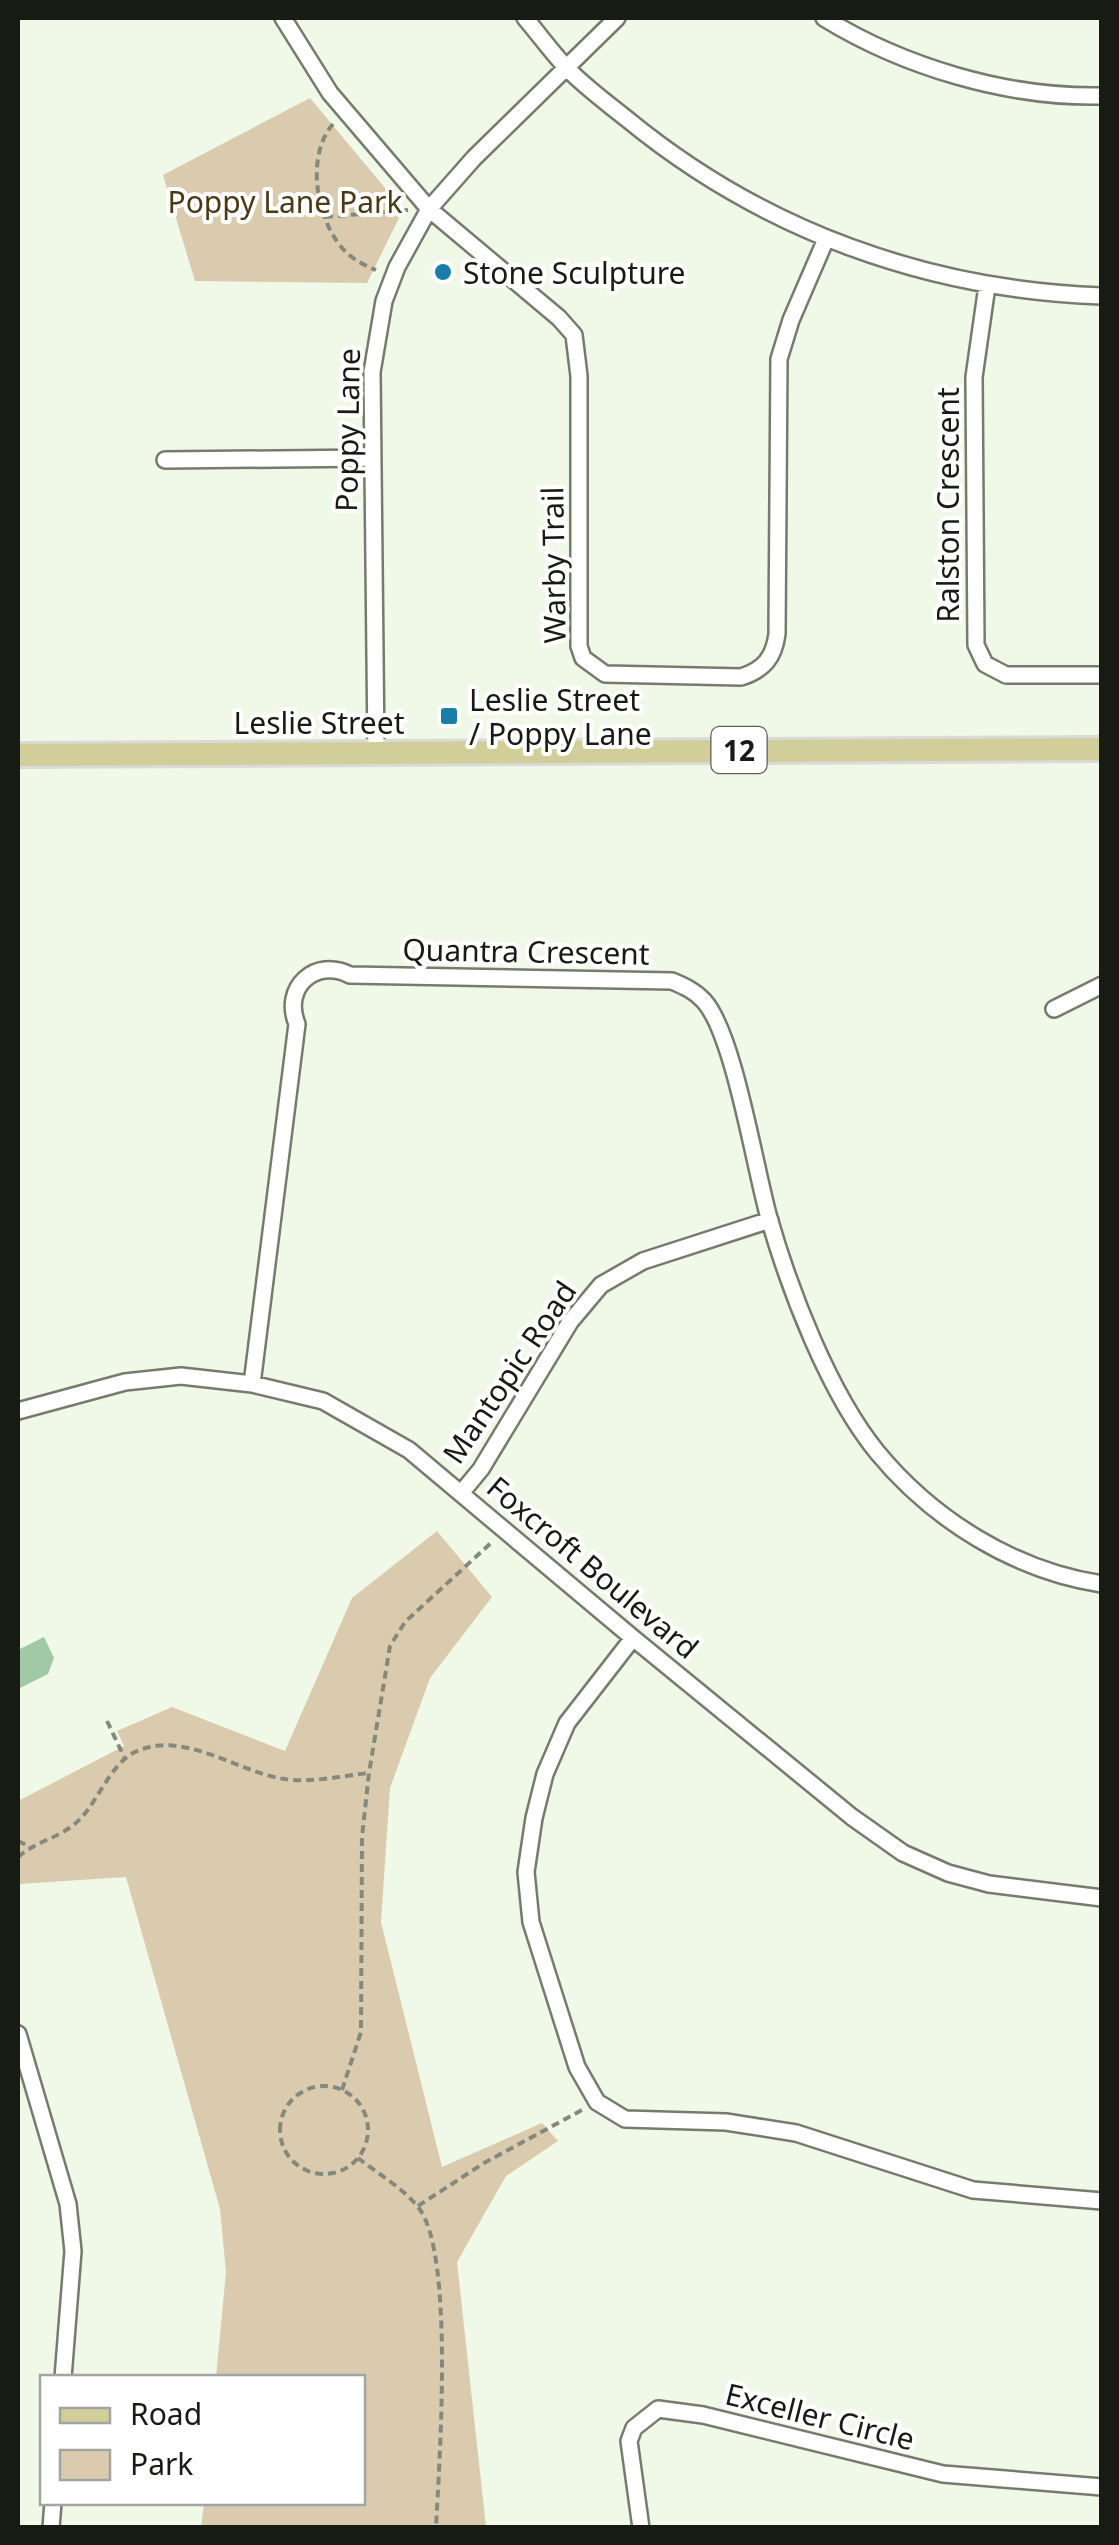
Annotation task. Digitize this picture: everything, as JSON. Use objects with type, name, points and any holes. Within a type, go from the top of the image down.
[{"type":"main road","name":"Leslie Street","points":[[18,755],[1102,749]]},
{"type":"street","name":"Warby Trail","points":[[282,18],[330,92],[429,209],[574,335],[578,376],[579,646],[583,658],[593,668],[617,676],[740,677],[760,668],[775,648],[779,359],[791,320],[826,240]]},
{"type":"street","points":[[525,18],[566,67],[691,168],[826,240],[944,278],[987,286],[1102,296]]},
{"type":"street","name":"Poppy Lane","points":[[376,751],[372,372],[378,321],[397,266],[429,209],[474,158],[617,18]]},
{"type":"street","points":[[824,18],[896,53],[986,82],[1039,93],[1102,96]]},
{"type":"street","name":"Ralston Crescent","points":[[987,286],[974,376],[976,645],[986,664],[1006,675],[1102,676]]},
{"type":"street","points":[[165,460],[372,458]]},
{"type":"street","name":"Quantra Crescent","points":[[252,1384],[297,1024],[292,999],[308,976],[336,968],[350,976],[672,981],[705,1002],[720,1029],[770,1220],[807,1325],[855,1419],[877,1452],[945,1517],[985,1544],[1034,1566],[1078,1581],[1102,1584]]},
{"type":"street","points":[[1054,1010],[1102,984]]},
{"type":"street","name":"Mantopic Road","points":[[462,1492],[481,1470],[570,1322],[601,1285],[643,1262],[770,1220]]},
{"type":"street","name":"Foxcroft Boulevard","points":[[19,1407],[125,1382],[181,1376],[252,1384],[324,1401],[409,1450],[852,1817],[903,1853],[948,1874],[989,1884],[1102,1898]]},
{"type":"street","points":[[633,1638],[567,1724],[545,1774],[526,1872],[531,1922],[577,2067],[597,2102],[625,2120],[726,2122],[796,2133],[972,2190],[1102,2201]]},
{"type":"street","points":[[18,2034],[68,2204],[73,2251],[63,2375]]},
{"type":"street","name":"Exceller Circle","points":[[642,2528],[628,2441],[634,2428],[658,2409],[703,2415],[943,2474],[1102,2487]]},
{"type":"path","points":[[333,124],[319,152],[325,217],[347,254],[376,270]]},
{"type":"path","points":[[325,217],[408,210]]},
{"type":"path","points":[[342,2090],[361,2032],[362,1837],[390,1646],[405,1622],[506,1530]]},
{"type":"path","points":[[107,1721],[125,1759]]},
{"type":"path","points":[[18,1857],[30,1846],[58,1837],[71,1828],[125,1759],[139,1750],[171,1746],[288,1779],[369,1773]]},
{"type":"path","points":[[18,1841],[30,1846]]},
{"type":"path","points":[[313,2087],[342,2090],[358,2102],[366,2120],[366,2140],[358,2158],[332,2174],[318,2174],[291,2160],[283,2147],[280,2132],[288,2104],[313,2087]]},
{"type":"path","points":[[418,2206],[484,2164],[597,2102]]},
{"type":"path","points":[[358,2158],[418,2206],[433,2234],[442,2384],[436,2528]]},
{"type":"green space","name":"Poppy Lane Park","points":[[310,98],[395,200],[399,218],[367,283],[195,281],[163,175]]},
{"type":"green space","points":[[437,1531],[492,1597],[430,1678],[390,1788],[381,1922],[442,2167],[542,2123],[558,2141],[506,2176],[457,2262],[486,2527],[201,2527],[204,2505],[365,2505],[365,2375],[216,2375],[226,2272],[220,2209],[126,1877],[18,1884],[18,1801],[124,1746],[117,1731],[172,1707],[285,1751],[352,1598]]},
{"type":"building","points":[[44,1637],[54,1658],[48,1674],[18,1689],[18,1650]]},
{"type":"place","name":"Stone Sculpture","points":[[443,272]]},
{"type":"place","name":"Leslie Street / Poppy Lane","points":[[449,716]]}]
